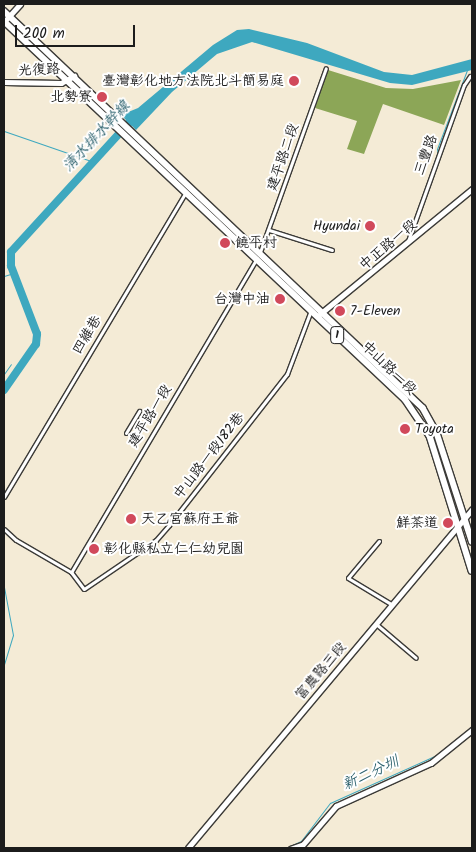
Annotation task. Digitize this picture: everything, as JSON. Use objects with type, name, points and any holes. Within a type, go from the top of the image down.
[{"type":"main road","name":"1","points":[[4,11],[71,78]]},
{"type":"main road","name":"1","points":[[4,22],[71,78]]},
{"type":"main road","name":"中山路一段","points":[[71,78],[124,123],[190,186],[416,412],[430,436],[472,571]]},
{"type":"main road","name":"中山路一段","points":[[71,78],[118,128],[185,192],[258,256]]},
{"type":"main road","name":"中山路一段","points":[[319,315],[423,408],[436,433],[472,542]]},
{"type":"street","points":[[4,22],[20,4]]},
{"type":"street","name":"建平路二段","points":[[258,256],[269,230],[326,68]]},
{"type":"street","name":"三豐路","points":[[407,244],[464,84],[470,76]]},
{"type":"street","name":"光復路","points":[[4,82],[54,83],[71,78]]},
{"type":"street","name":"四維巷","points":[[4,497],[190,186]]},
{"type":"street","name":"中正路一段","points":[[319,315],[472,190]]},
{"type":"street","points":[[269,230],[332,250]]},
{"type":"street","name":"建平路一段","points":[[71,572],[258,256]]},
{"type":"street","name":"中山路一段182巷","points":[[71,572],[84,589],[156,540],[287,374],[312,308]]},
{"type":"street","points":[[126,432],[139,411]]},
{"type":"street","name":"富農路三段","points":[[188,848],[472,509]]},
{"type":"street","points":[[4,529],[16,540],[71,572]]},
{"type":"street","points":[[379,541],[348,578],[391,604]]},
{"type":"street","points":[[376,623],[416,658]]},
{"type":"street","points":[[300,848],[336,806],[431,763],[472,730]]},
{"type":"street","points":[[290,848],[305,842]]},
{"type":"green space","points":[[328,70],[386,88],[413,89],[461,80],[444,125],[383,104],[364,154],[347,149],[357,121],[315,108]]},
{"type":"water","points":[[249,29],[307,43],[384,72],[412,75],[472,59],[472,70],[412,85],[390,83],[252,42],[217,54],[172,92],[136,130],[121,115],[138,108],[213,45],[237,30]]},
{"type":"waterway","points":[[438,156],[437,149],[467,70]]},
{"type":"waterway","name":"清水排水幹線","points":[[4,390],[36,344],[37,334],[11,266],[11,252],[135,116]]},
{"type":"waterway","points":[[4,131],[94,162]]},
{"type":"waterway","points":[[4,276],[14,273]]},
{"type":"waterway","points":[[4,374],[11,364]]},
{"type":"waterway","points":[[4,587],[13,635],[4,665]]},
{"type":"waterway","name":"新二分圳","points":[[286,848],[301,841],[330,803],[439,754],[472,727]]},
{"type":"place","name":"臺灣彰化地方法院北斗簡易庭","points":[[294,81]]},
{"type":"place","name":"北勢寮","points":[[102,97]]},
{"type":"place","name":"Hyundai","points":[[370,226]]},
{"type":"place","name":"饒平村","points":[[225,243]]},
{"type":"place","name":"台灣中油","points":[[280,299]]},
{"type":"place","name":"7-Eleven","points":[[340,311]]},
{"type":"place","name":"Toyota","points":[[405,429]]},
{"type":"place","name":"天乙宮蘇府王爺","points":[[131,519]]},
{"type":"place","name":"鮮茶道","points":[[448,523]]},
{"type":"place","name":"彰化縣私立仁仁幼兒園","points":[[94,549]]}]
